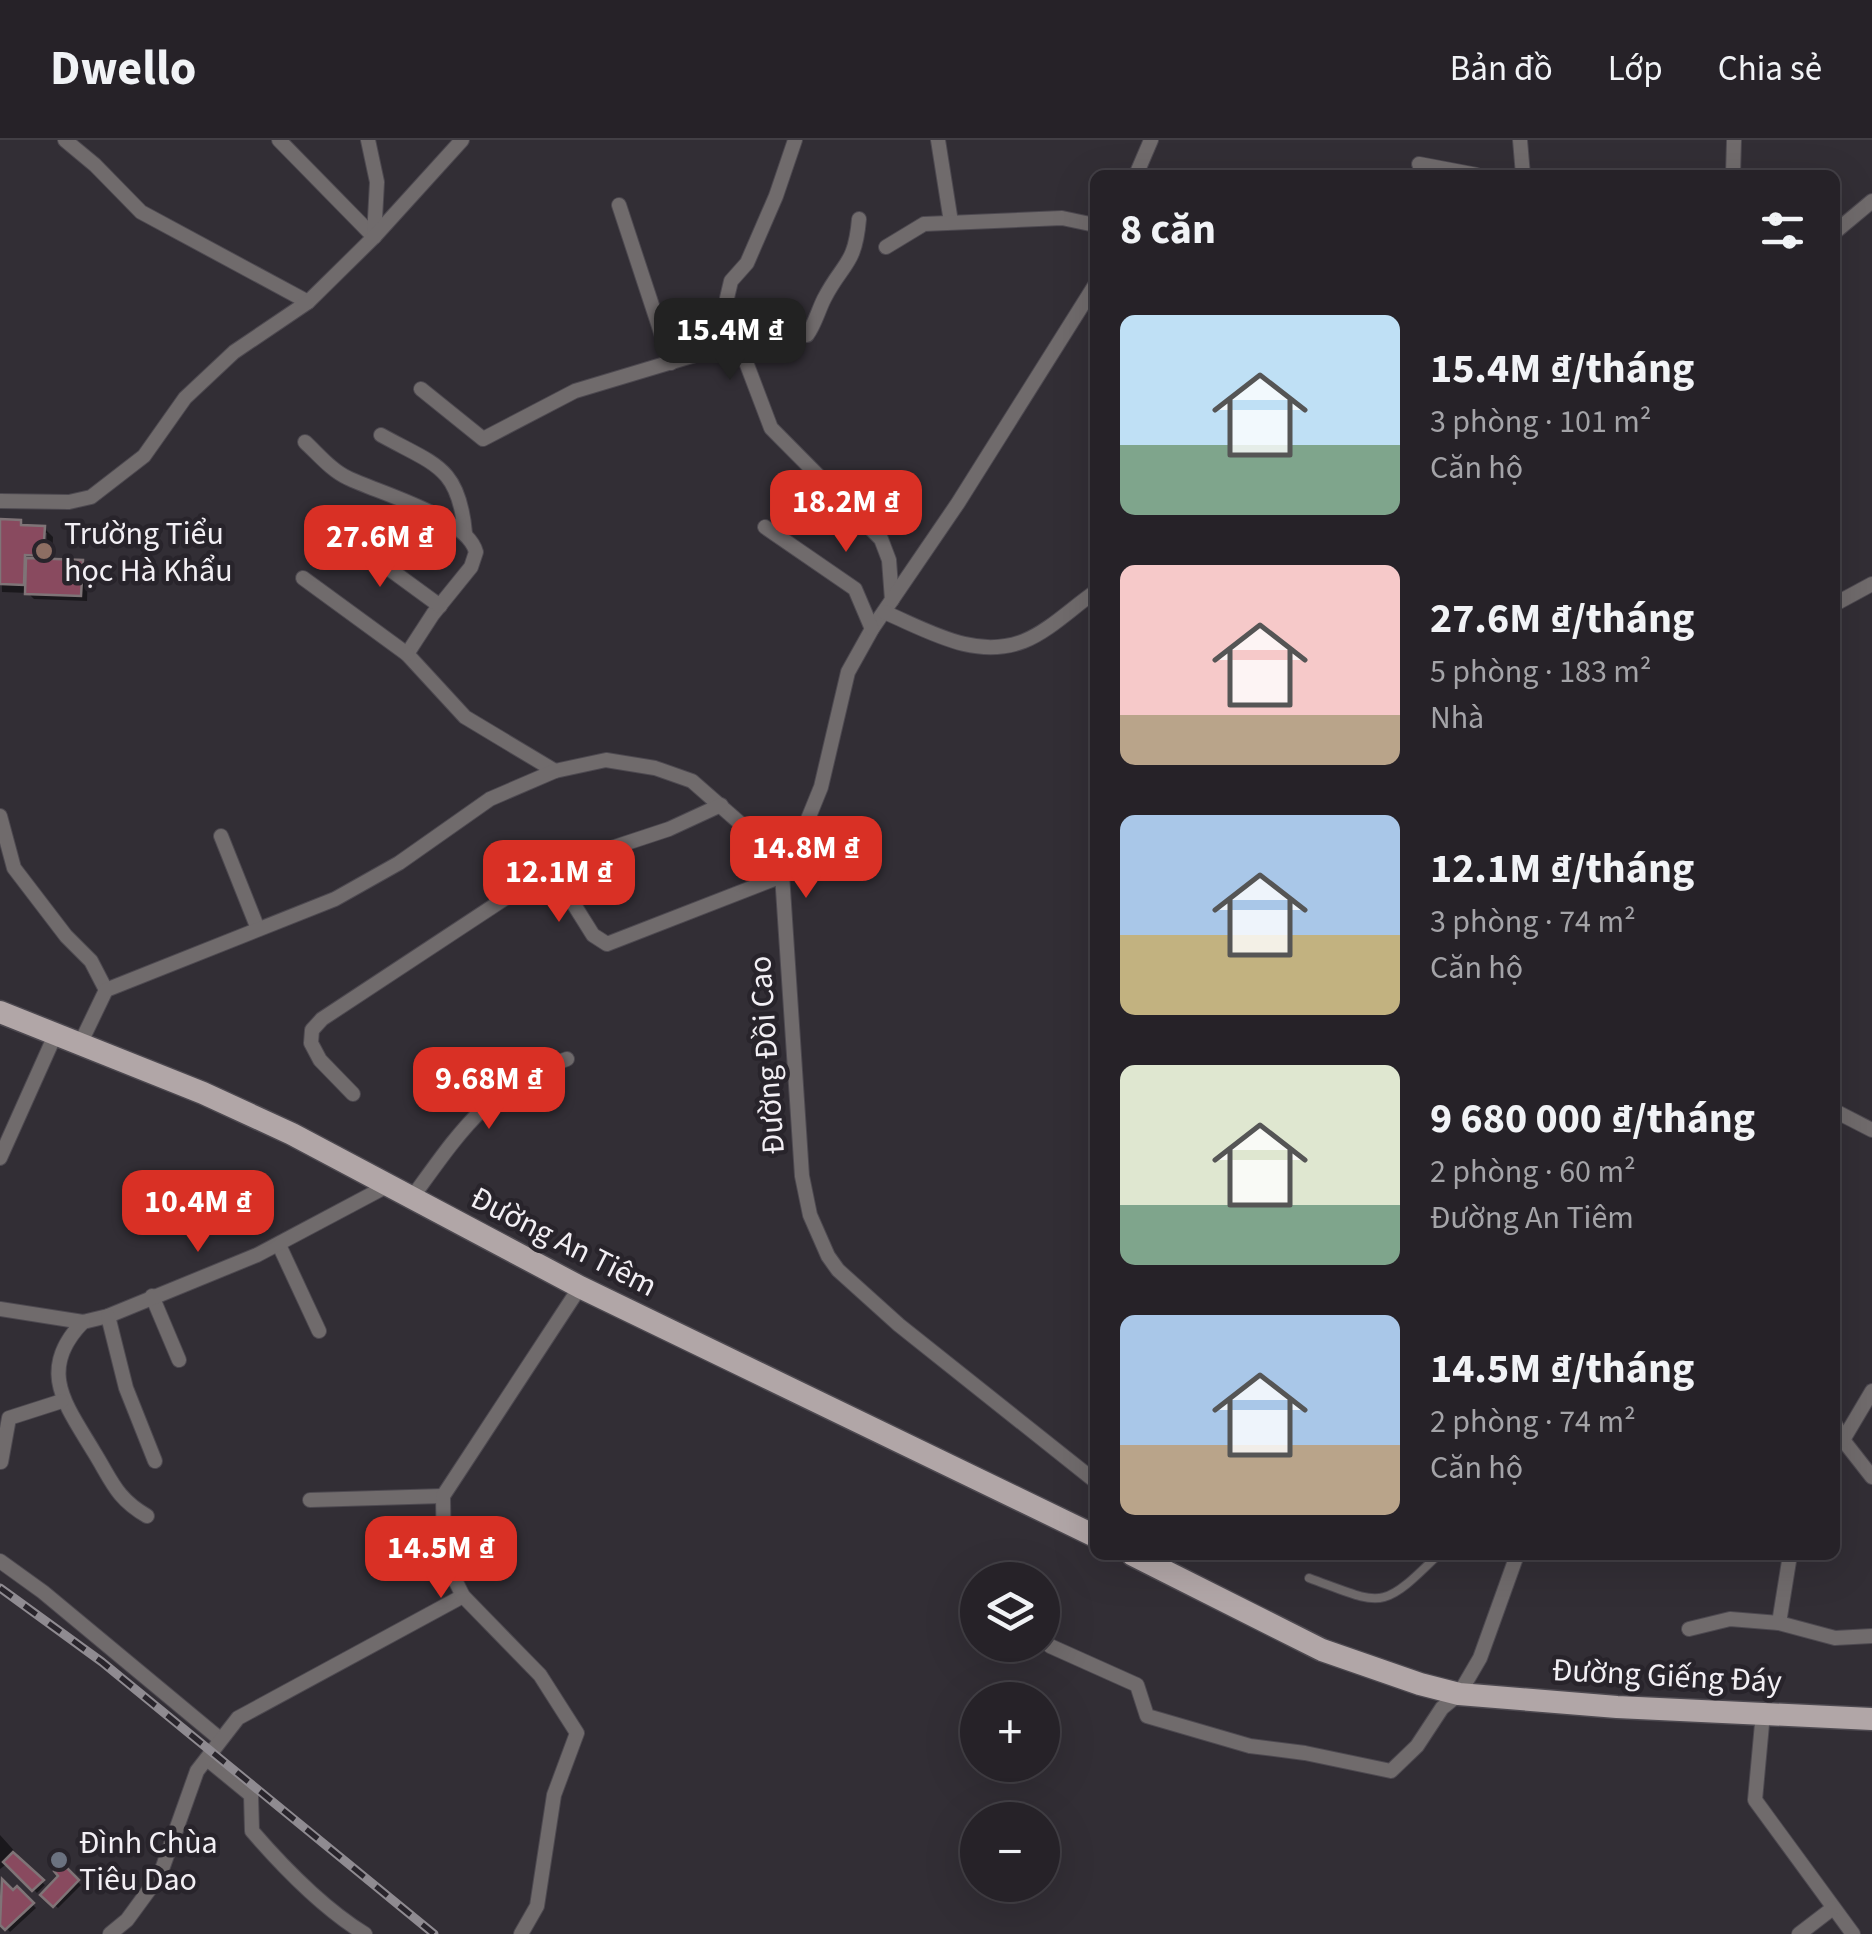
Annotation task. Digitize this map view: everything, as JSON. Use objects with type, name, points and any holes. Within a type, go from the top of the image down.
[{"type":"main road","name":"Đường An Tiêm","points":[[0,1012],[82,1042],[292,1134],[580,1287],[1090,1534]]},
{"type":"main road","points":[[1143,1560],[1322,1650],[1460,1694]]},
{"type":"main road","name":"Đường Giếng Đáy","points":[[1460,1694],[1618,1707],[1872,1719]]},
{"type":"street","points":[[65,140],[96,165],[141,212],[308,302]]},
{"type":"street","points":[[280,140],[374,238]]},
{"type":"street","points":[[368,140],[377,182],[374,238]]},
{"type":"street","points":[[0,500],[69,502],[91,498],[144,456],[185,398],[234,352],[308,302],[374,238],[462,140]]},
{"type":"street","points":[[796,140],[747,263],[731,281],[727,298],[730,320],[771,428],[881,540],[890,560],[888,606]]},
{"type":"street","points":[[938,140],[951,222]]},
{"type":"street","points":[[1138,170],[1151,140]]},
{"type":"street","points":[[1520,140],[1523,170]]},
{"type":"street","points":[[1733,170],[1734,140]]},
{"type":"street","points":[[1419,164],[1451,170]]},
{"type":"street","points":[[1840,228],[1872,201]]},
{"type":"street","points":[[619,205],[671,363]]},
{"type":"street","points":[[886,247],[924,224],[1062,218],[1090,224]]},
{"type":"street","points":[[421,389],[483,439],[575,391],[768,335],[807,335],[832,285],[850,264],[858,219]]},
{"type":"street","points":[[82,1042],[106,990],[335,899],[400,863],[490,799],[555,771],[606,760],[655,768],[692,781],[781,859],[795,852],[821,787],[848,672],[1090,292]]},
{"type":"street","points":[[381,436],[438,466],[454,481],[466,533]]},
{"type":"street","points":[[305,442],[343,476],[396,497],[466,533],[474,544],[474,560],[407,654]]},
{"type":"street","points":[[765,527],[855,589],[872,629]]},
{"type":"street","points":[[347,538],[440,606]]},
{"type":"street","points":[[303,578],[407,654],[466,718],[555,771]]},
{"type":"street","points":[[1840,601],[1872,584]]},
{"type":"street","points":[[888,606],[965,646],[990,648],[1026,640],[1090,595]]},
{"type":"street","points":[[354,1094],[314,1052],[311,1037],[316,1024],[551,868],[669,829],[721,805]]},
{"type":"street","points":[[0,816],[14,868],[66,936],[91,961],[106,990]]},
{"type":"street","points":[[221,836],[258,928]]},
{"type":"street","name":"Đường Đồi Cao","points":[[781,859],[802,1176],[810,1215],[828,1256],[852,1285],[899,1325],[1090,1477]]},
{"type":"street","points":[[551,868],[593,935],[607,944],[782,876]]},
{"type":"street","points":[[0,1158],[56,1033]]},
{"type":"street","points":[[411,1199],[462,1128],[498,1094],[541,1068],[566,1059]]},
{"type":"street","points":[[1840,1114],[1872,1130]]},
{"type":"street","points":[[0,1309],[83,1322],[108,1316],[279,1245],[387,1186]]},
{"type":"street","points":[[279,1245],[319,1331]]},
{"type":"street","points":[[521,1934],[537,1906],[554,1795],[577,1732],[540,1675],[463,1596],[444,1558],[442,1496],[580,1287]]},
{"type":"street","points":[[152,1296],[180,1360]]},
{"type":"street","points":[[108,1316],[126,1388],[155,1461]]},
{"type":"street","points":[[83,1322],[69,1336],[58,1370],[62,1401],[126,1504],[147,1516]]},
{"type":"street","points":[[1843,1440],[1872,1391]]},
{"type":"street","points":[[1,1462],[8,1418],[62,1401]]},
{"type":"street","points":[[1840,1434],[1872,1477]]},
{"type":"street","points":[[310,1500],[442,1496]]},
{"type":"street","points":[[0,1560],[220,1738]]},
{"type":"street","points":[[1060,1651],[1136,1685],[1147,1716],[1250,1746],[1391,1770],[1417,1746],[1442,1708],[1460,1694],[1480,1658],[1515,1560]]},
{"type":"street","points":[[1779,1623],[1788,1560]]},
{"type":"street","points":[[110,1934],[127,1920],[160,1875],[197,1771],[238,1718],[463,1596]]},
{"type":"street","points":[[1689,1629],[1730,1619],[1779,1623],[1835,1638],[1872,1636]]},
{"type":"street","points":[[1763,1712],[1754,1800],[1854,1934]]},
{"type":"street","points":[[207,1759],[251,1795],[252,1831],[266,1847],[347,1923],[365,1934]]},
{"type":"street","points":[[1800,1934],[1833,1908]]},
{"type":"lane","points":[[1309,1578],[1367,1599],[1388,1598],[1433,1560]]},
{"type":"building","points":[[0,519],[45,526],[43,556],[25,555],[24,585],[0,584]]},
{"type":"building","points":[[26,558],[83,560],[81,596],[25,594]]},
{"type":"building","points":[[13,1852],[44,1880],[32,1891],[3,1862]]},
{"type":"building","points":[[62,1863],[79,1880],[53,1907],[40,1895],[58,1876],[54,1871]]},
{"type":"building","points":[[2,1879],[13,1890],[17,1886],[34,1903],[5,1930],[0,1925]]},
{"type":"railway","points":[[0,1588],[102,1662],[434,1934]]},
{"type":"place","name":"Trường Tiểu học Hà Khẩu","points":[[44,551]]},
{"type":"place","name":"Đình Chùa Tiêu Dao","points":[[59,1860]]}]
